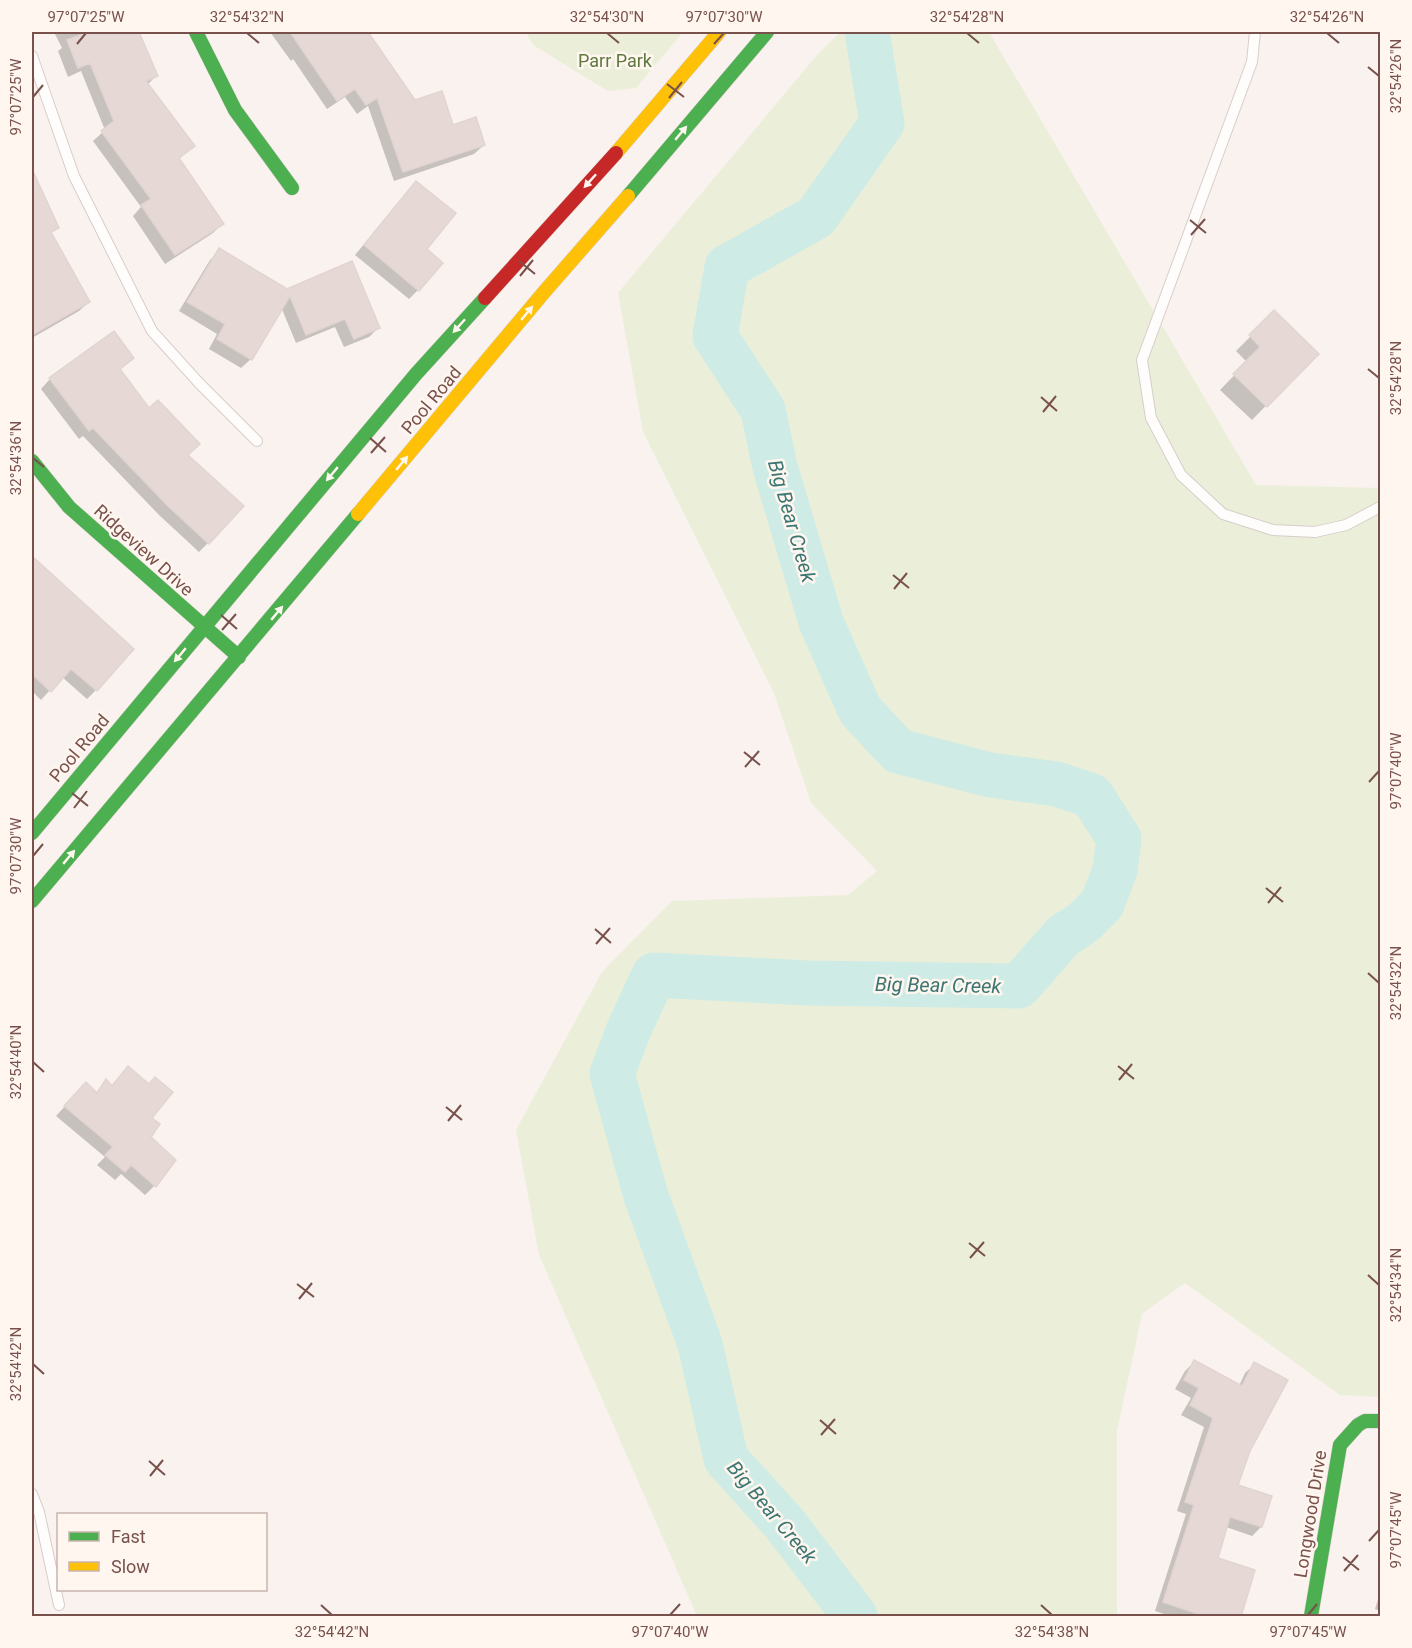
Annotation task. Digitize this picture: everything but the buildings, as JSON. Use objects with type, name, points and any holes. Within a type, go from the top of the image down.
[{"type":"main road","points":[[196,32],[235,110],[292,188]]},
{"type":"main road","name":"Pool Road","points":[[32,833],[416,374],[630,138],[719,32]]},
{"type":"main road","name":"Pool Road","points":[[32,901],[766,32]]},
{"type":"main road","name":"Ridgeview Drive","points":[[32,461],[69,507],[239,657]]},
{"type":"main road","name":"Longwood Drive","points":[[1311,1617],[1340,1445],[1358,1425],[1365,1421],[1380,1422]]},
{"type":"lane","points":[[1256,32],[1252,62],[1142,360],[1150,418],[1181,475],[1223,514],[1273,530],[1315,532],[1346,525],[1380,507]]},
{"type":"lane","points":[[32,56],[74,176],[152,331],[199,383],[257,441]]},
{"type":"lane","points":[[32,1494],[39,1512],[59,1605]]},
{"type":"green space","name":"Parr Park","points":[[526,32],[683,32],[636,88],[608,91],[533,45]]},
{"type":"green space","points":[[840,32],[989,32],[1256,485],[1380,488],[1380,1397],[1340,1395],[1185,1283],[1142,1314],[1117,1431],[1117,1616],[697,1616],[539,1255],[516,1130],[602,972],[672,901],[848,895],[877,871],[811,803],[774,693],[643,432],[618,293],[817,55]]},
{"type":"waterway","name":"Big Bear Creek","points":[[855,1616],[784,1523],[726,1459],[700,1344],[646,1196],[612,1074],[629,1029],[654,975],[807,983],[1019,986],[1063,936],[1084,922],[1102,904],[1115,870],[1119,839],[1092,796],[1057,784],[990,775],[898,751],[860,710],[821,622],[775,467],[763,410],[715,336],[727,267],[816,217],[882,123],[867,32]]},
{"type":"traffic: fast","points":[[196,32],[235,110],[292,188]]},
{"type":"traffic: fast","points":[[628,196],[767,32]]},
{"type":"traffic: fast","points":[[32,833],[416,374],[485,298]]},
{"type":"traffic: fast","points":[[32,461],[69,507],[239,657]]},
{"type":"traffic: fast","points":[[32,901],[358,514]]},
{"type":"traffic: fast","points":[[1311,1616],[1340,1445],[1358,1425],[1365,1421],[1380,1421]]},
{"type":"traffic: slow","points":[[616,153],[719,32]]},
{"type":"traffic: slow","points":[[358,514],[628,196]]},
{"type":"traffic: jam","points":[[485,298],[616,153]]}]
